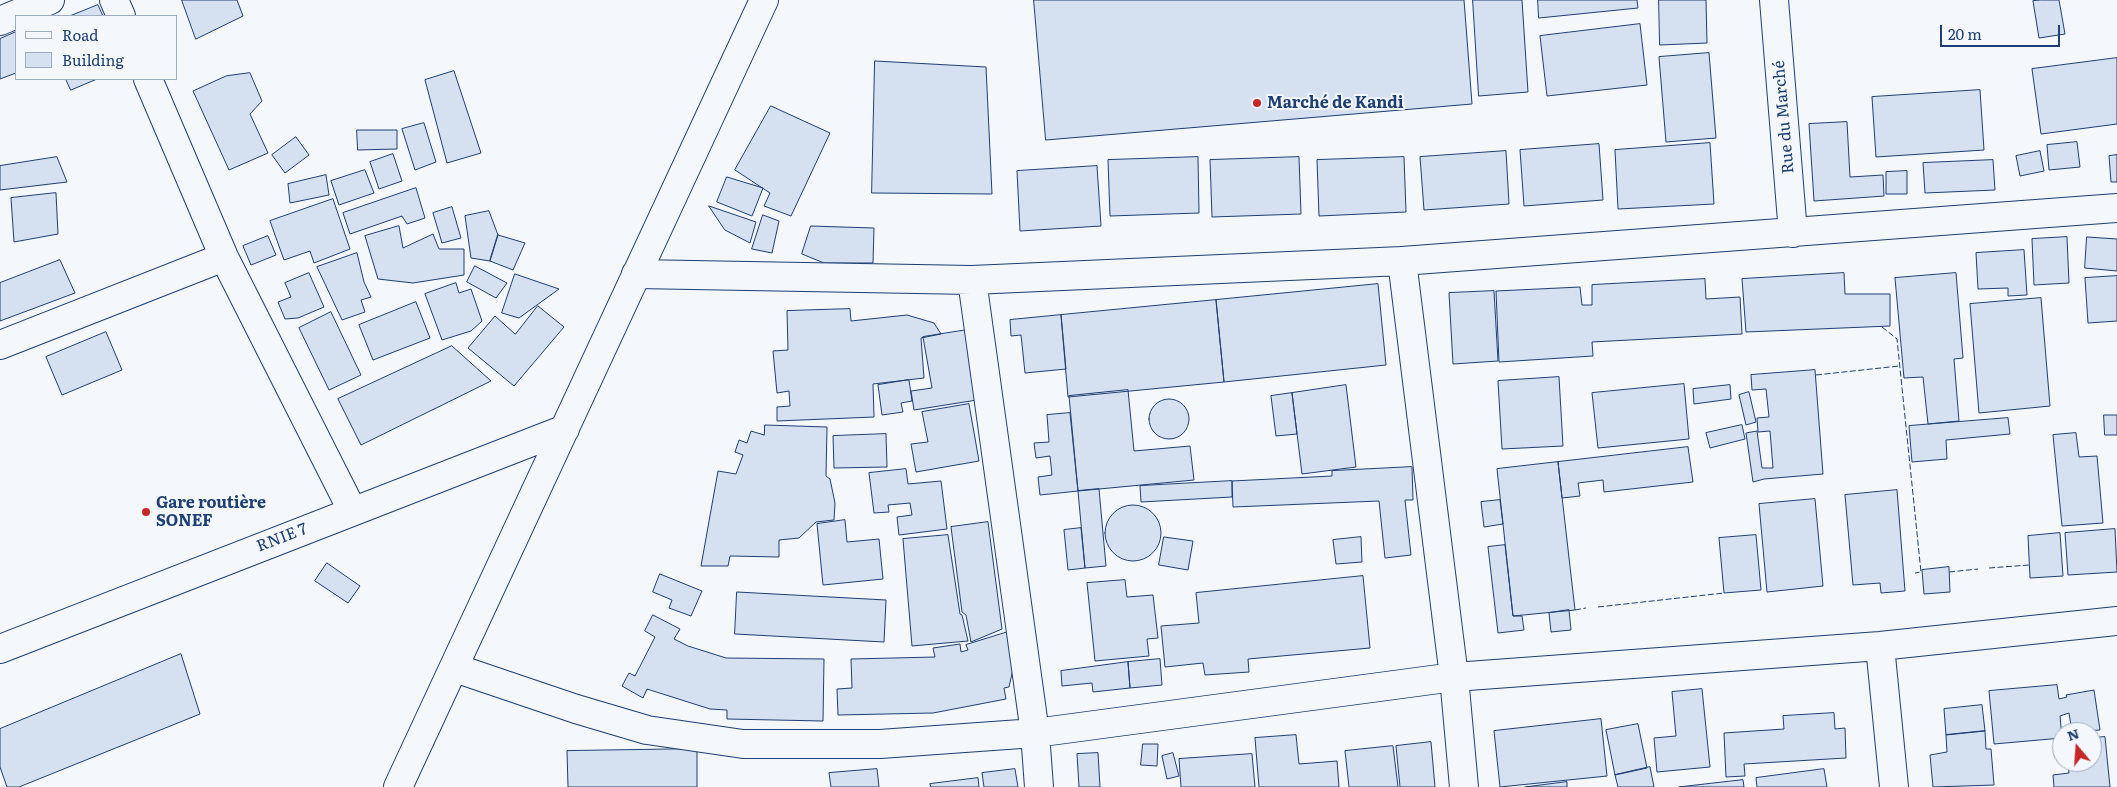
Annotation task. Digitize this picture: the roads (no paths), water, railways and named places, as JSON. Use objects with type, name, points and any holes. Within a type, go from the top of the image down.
[{"type":"street","points":[[0,20],[50,0]]},
{"type":"street","points":[[114,0],[121,15]]},
{"type":"street","points":[[398,787],[455,668],[764,0]]},
{"type":"street","name":"Rue du Marché","points":[[1774,0],[1793,233]]},
{"type":"street","points":[[148,80],[224,257],[352,510]]},
{"type":"street","points":[[636,274],[972,280],[1402,261],[2117,208]]},
{"type":"street","points":[[0,345],[224,257]]},
{"type":"street","points":[[1402,261],[1454,677],[1464,787]]},
{"type":"street","points":[[972,280],[1035,733],[1039,787]]},
{"type":"street","name":"RNIE 7","points":[[0,649],[352,510],[565,429]]},
{"type":"street","points":[[455,668],[576,709],[648,730],[742,744],[880,744],[1035,733],[1454,677],[1880,646],[2117,621]]},
{"type":"street","points":[[1880,646],[1894,787]]},
{"type":"place","name":"Marché de Kandi","points":[[1257,103]]},
{"type":"place","name":"Gare routière SONEF","points":[[146,512]]}]
